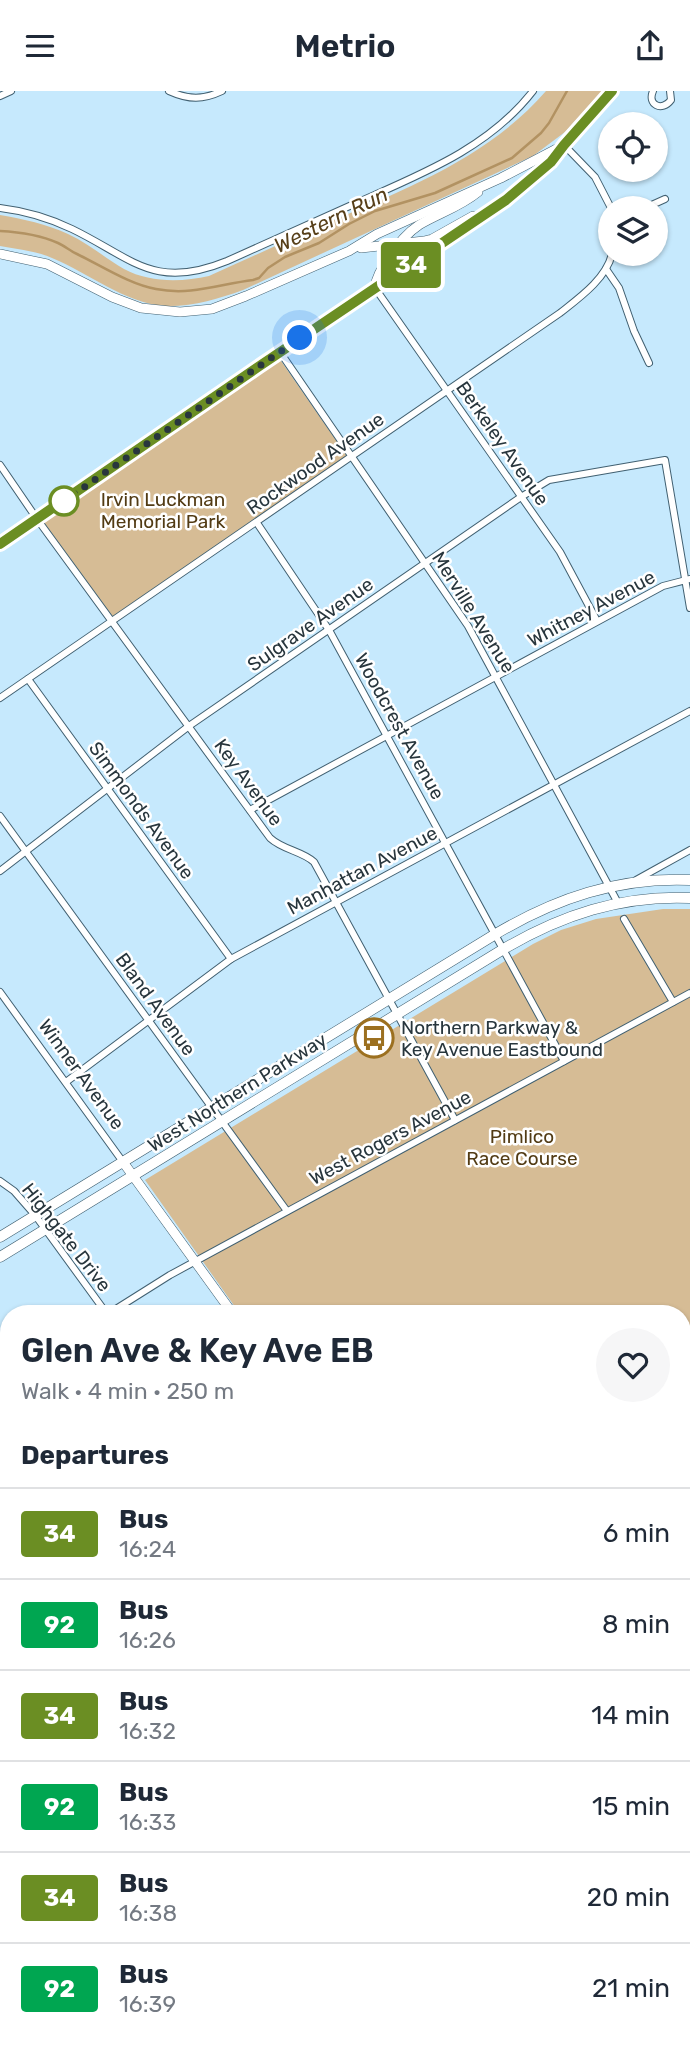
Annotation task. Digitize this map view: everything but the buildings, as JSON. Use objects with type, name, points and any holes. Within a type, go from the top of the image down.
[{"type":"main road","points":[[0,545],[506,200],[551,162],[612,91]]},
{"type":"main road","points":[[349,251],[377,234],[488,184],[564,145]]},
{"type":"main road","points":[[375,288],[378,274],[399,244],[420,224],[456,207],[488,184]]},
{"type":"main road","points":[[0,254],[47,264],[112,297],[141,308],[197,312],[222,306],[349,251],[370,245],[432,239],[506,200]]},
{"type":"main road","name":"West Northern Parkway","points":[[0,1237],[494,935],[550,905],[630,883],[690,880]]},
{"type":"main road","name":"West Northern Parkway","points":[[0,1257],[502,950],[556,921],[618,903],[659,898],[690,898]]},
{"type":"main road","name":"Winner Avenue","points":[[123,1162],[227,1305]]},
{"type":"street","points":[[0,96],[11,91]]},
{"type":"street","points":[[169,91],[196,99],[222,91]]},
{"type":"street","points":[[0,208],[24,212],[58,223],[144,267],[164,272],[198,270],[238,256],[450,159],[497,128],[533,91]]},
{"type":"street","points":[[653,91],[652,102],[661,107],[671,100],[670,91]]},
{"type":"street","points":[[564,145],[595,177],[606,196]]},
{"type":"street","points":[[607,266],[606,269],[619,288],[649,363]]},
{"type":"street","name":"Rockwood Avenue","points":[[0,698],[560,313],[589,289],[606,269]]},
{"type":"street","name":"Berkeley Avenue","points":[[375,288],[560,552],[597,621]]},
{"type":"street","name":"Merville Avenue","points":[[280,352],[468,626],[618,903]]},
{"type":"street","name":"Sulgrave Avenue","points":[[0,871],[189,726],[549,480],[665,460],[688,580]]},
{"type":"street","name":"Key Avenue","points":[[0,465],[274,842],[312,859],[455,1120]]},
{"type":"street","name":"Woodcrest Avenue","points":[[257,523],[330,629],[564,1061]]},
{"type":"street","points":[[688,580],[690,608]]},
{"type":"street","name":"Whitney Avenue","points":[[250,810],[663,586],[688,580]]},
{"type":"street","name":"Simmonds Avenue","points":[[28,679],[231,959]]},
{"type":"street","name":"Manhattan Avenue","points":[[66,1082],[231,959],[690,711]]},
{"type":"street","name":"Bland Avenue","points":[[0,816],[287,1211]]},
{"type":"street","points":[[630,883],[690,851]]},
{"type":"street","points":[[624,919],[673,1002]]},
{"type":"street","name":"Winner Avenue","points":[[0,992],[123,1162]]},
{"type":"street","name":"West Rogers Avenue","points":[[122,1305],[287,1211],[690,993]]},
{"type":"street","name":"Highgate Drive","points":[[0,1181],[14,1191],[36,1216],[101,1305]]},
{"type":"green space","points":[[546,91],[602,91],[565,132],[533,156],[243,290],[214,299],[175,306],[150,304],[121,293],[46,256],[0,246],[0,215],[60,230],[124,269],[144,277],[177,280],[209,276],[445,169],[499,135]]},
{"type":"green space","name":"Irvin Luckman Memorial Park","points":[[279,358],[347,456],[113,617],[42,520]]},
{"type":"green space","name":"Pimlico Race Course","points":[[663,909],[690,909],[690,1305],[234,1305],[145,1180],[533,944],[561,930],[596,919]]},
{"type":"waterway","name":"Western Run","points":[[0,231],[30,234],[51,240],[126,279],[156,289],[193,290],[253,280],[285,257],[319,243],[375,211],[435,193],[512,158],[541,133],[567,91]]},
{"type":"bus line","name":"34","points":[[0,544],[506,200],[551,162],[612,91]]},
{"type":"place","name":"Northern Parkway & Key Avenue Eastbound","points":[[374,1038]]},
{"type":"route","points":[[64,501],[300,338]]}]
